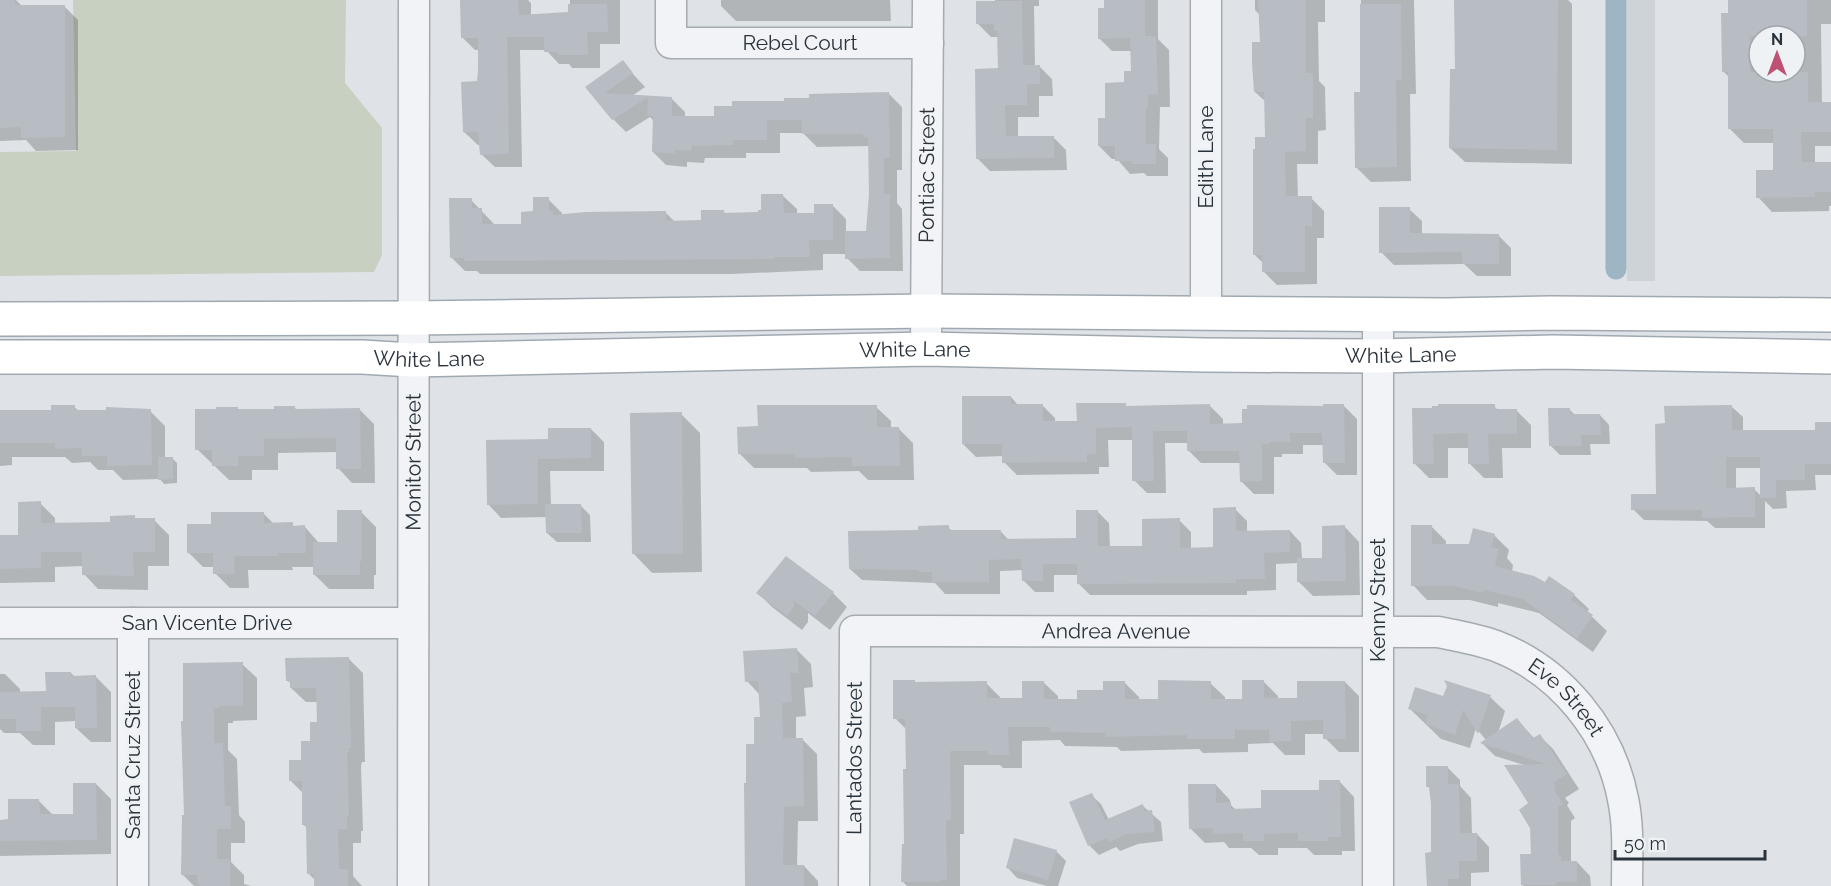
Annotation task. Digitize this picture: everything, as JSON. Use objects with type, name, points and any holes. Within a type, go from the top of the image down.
[{"type":"main road","name":"White Lane","points":[[0,319],[413,318],[928,311],[1831,315]]},
{"type":"main road","name":"White Lane","points":[[0,357],[362,357],[412,360],[926,349],[1205,355],[1378,356],[1552,352],[1831,357]]},
{"type":"street","name":"Monitor Street","points":[[413,886],[414,0]]},
{"type":"street","name":"Rebel Court","points":[[671,0],[671,43],[928,43]]},
{"type":"street","name":"Pontiac Street","points":[[926,349],[928,0]]},
{"type":"street","name":"Edith Lane","points":[[1206,0],[1206,313]]},
{"type":"street","name":"Kenny Street","points":[[1378,314],[1378,886]]},
{"type":"street","name":"San Vicente Drive","points":[[0,623],[413,623]]},
{"type":"street","name":"Santa Cruz Street","points":[[133,623],[133,886]]},
{"type":"street","name":"Andrea Avenue","points":[[855,631],[1378,631]]},
{"type":"street","name":"Lantados Street","points":[[854,886],[855,631]]},
{"type":"street","name":"Eve Street","points":[[1378,631],[1438,632],[1479,640],[1527,661],[1566,692],[1587,717],[1604,745],[1614,768],[1623,799],[1627,831],[1627,886]]},
{"type":"shaded area","points":[[1627,0],[1655,0],[1655,281],[1627,281]]},
{"type":"green space","points":[[73,0],[346,0],[345,83],[382,128],[382,255],[374,272],[0,276],[0,152],[76,151]]},
{"type":"building","points":[[0,0],[15,0],[15,5],[65,5],[65,137],[21,138],[21,127],[0,128]]},
{"type":"building","points":[[460,0],[518,0],[519,15],[568,12],[568,4],[607,4],[608,32],[587,32],[588,55],[558,55],[557,52],[544,52],[544,37],[507,37],[509,154],[480,155],[478,132],[463,132],[461,82],[477,81],[478,38],[461,38]]},
{"type":"building","points":[[1104,0],[1145,0],[1145,36],[1156,36],[1158,94],[1148,95],[1146,144],[1156,144],[1156,164],[1115,161],[1115,146],[1098,146],[1098,118],[1105,118],[1105,83],[1124,82],[1124,71],[1131,71],[1130,38],[1098,39],[1098,8],[1104,8]]},
{"type":"building","points":[[1258,0],[1306,0],[1306,73],[1313,73],[1313,118],[1306,118],[1306,151],[1285,152],[1286,196],[1312,196],[1312,226],[1305,226],[1305,272],[1262,272],[1262,255],[1253,255],[1253,149],[1255,149],[1255,137],[1265,137],[1264,92],[1254,92],[1252,63],[1252,42],[1260,42]]},
{"type":"building","points":[[1454,0],[1558,0],[1557,150],[1449,148],[1450,69],[1455,69]]},
{"type":"building","points":[[1728,0],[1807,0],[1807,24],[1747,24],[1747,84],[1807,84],[1808,72],[1808,102],[1831,102],[1831,132],[1801,132],[1802,162],[1831,162],[1831,192],[1815,192],[1815,197],[1756,198],[1756,170],[1773,170],[1773,129],[1728,129],[1728,72],[1722,72],[1721,13],[1728,13]]},
{"type":"building","points":[[976,1],[1022,1],[1023,65],[1040,65],[1040,84],[1027,84],[1027,105],[1005,105],[1006,136],[1054,136],[1054,158],[976,159],[975,69],[998,68],[997,31],[994,31],[994,24],[976,24]]},
{"type":"building","points":[[1360,4],[1401,4],[1402,80],[1396,80],[1397,167],[1355,168],[1354,92],[1360,92]]},
{"type":"building","points":[[623,60],[633,73],[605,93],[672,97],[672,116],[714,116],[714,106],[732,106],[732,101],[784,101],[784,98],[809,98],[809,94],[889,92],[890,158],[884,158],[884,194],[890,194],[890,258],[845,259],[845,231],[866,231],[869,194],[868,137],[863,137],[863,134],[802,134],[802,120],[767,120],[767,140],[733,140],[733,145],[692,146],[691,151],[675,150],[675,154],[652,152],[653,116],[647,116],[648,97],[612,120],[585,87]]},
{"type":"building","points":[[761,194],[783,194],[784,213],[814,213],[814,204],[833,204],[833,240],[809,240],[810,257],[774,257],[774,259],[464,261],[464,258],[450,258],[449,198],[472,198],[472,208],[482,208],[482,224],[521,224],[521,212],[533,211],[533,197],[549,197],[549,211],[553,211],[553,215],[586,212],[666,211],[666,221],[701,220],[701,210],[724,210],[724,213],[758,212],[761,210]]},
{"type":"building","points":[[1379,207],[1410,207],[1410,233],[1499,234],[1499,264],[1462,264],[1462,252],[1379,253]]},
{"type":"building","points":[[962,396],[1011,396],[1011,404],[1043,404],[1043,421],[1077,421],[1076,403],[1126,403],[1126,406],[1210,404],[1210,424],[1242,423],[1242,409],[1247,409],[1247,405],[1344,404],[1345,463],[1323,463],[1322,433],[1290,433],[1290,442],[1262,444],[1262,481],[1240,482],[1239,451],[1187,451],[1187,431],[1153,431],[1154,481],[1132,481],[1132,427],[1096,428],[1096,454],[1087,454],[1087,462],[1002,463],[1002,444],[962,444]]},
{"type":"building","points":[[1438,404],[1495,404],[1495,409],[1517,409],[1517,434],[1488,434],[1489,464],[1468,464],[1468,433],[1433,434],[1434,464],[1413,464],[1412,408],[1432,408]]},
{"type":"building","points":[[51,405],[75,405],[75,410],[106,410],[106,407],[151,409],[152,465],[107,466],[107,456],[82,456],[82,448],[55,449],[55,443],[0,443],[0,410],[51,410]]},
{"type":"building","points":[[757,405],[877,405],[877,427],[899,427],[900,466],[852,466],[852,457],[795,458],[795,454],[738,454],[737,427],[758,426]]},
{"type":"building","points":[[1732,405],[1732,430],[1815,430],[1815,422],[1831,422],[1831,464],[1805,464],[1805,480],[1776,480],[1776,498],[1760,498],[1760,457],[1726,457],[1726,488],[1755,487],[1755,517],[1702,518],[1702,510],[1631,510],[1631,494],[1656,494],[1655,424],[1665,423],[1664,406]]},
{"type":"building","points":[[274,406],[295,406],[295,409],[360,408],[361,469],[336,469],[336,438],[264,439],[264,456],[238,456],[238,466],[212,466],[212,450],[195,450],[195,409],[238,407],[238,409],[274,409]]},
{"type":"building","points":[[1548,408],[1570,408],[1570,414],[1600,414],[1601,435],[1581,435],[1582,446],[1549,446]]},
{"type":"building","points":[[682,412],[683,554],[632,554],[630,413]]},
{"type":"building","points":[[548,428],[591,428],[591,458],[538,459],[538,504],[487,505],[486,440],[548,439]]},
{"type":"building","points":[[158,457],[173,457],[173,479],[158,480]]},
{"type":"building","points":[[41,501],[41,523],[110,522],[110,516],[135,515],[135,518],[155,518],[155,552],[133,552],[134,576],[82,575],[82,552],[41,552],[41,568],[0,569],[0,535],[18,535],[18,502]]},
{"type":"building","points":[[545,504],[581,504],[582,533],[546,533]]},
{"type":"building","points":[[1236,507],[1236,531],[1290,530],[1290,552],[1264,553],[1265,579],[1236,579],[1236,583],[1077,584],[1077,564],[1043,564],[1043,581],[1022,581],[1021,559],[989,560],[989,582],[932,582],[932,572],[919,572],[918,570],[849,569],[848,531],[918,530],[918,526],[949,525],[949,530],[1001,530],[1001,539],[1076,538],[1076,510],[1098,510],[1098,546],[1142,546],[1142,519],[1180,518],[1180,548],[1213,547],[1213,508]]},
{"type":"building","points":[[337,510],[362,510],[360,575],[313,575],[313,542],[337,542]]},
{"type":"building","points":[[211,512],[264,512],[264,523],[293,522],[293,526],[305,525],[306,553],[278,553],[279,556],[234,556],[235,574],[213,574],[213,553],[187,553],[187,524],[211,524]]},
{"type":"building","points":[[1345,525],[1346,581],[1297,582],[1297,558],[1322,558],[1322,526]]},
{"type":"building","points":[[1411,525],[1432,525],[1432,544],[1469,544],[1473,528],[1495,534],[1491,547],[1499,549],[1495,566],[1534,576],[1545,582],[1549,576],[1575,594],[1571,600],[1593,615],[1577,639],[1523,599],[1454,586],[1411,586]]},
{"type":"building","points":[[786,556],[834,592],[815,616],[794,601],[794,607],[787,616],[756,593]]},
{"type":"building","points":[[797,648],[799,673],[790,673],[792,702],[782,703],[783,738],[803,738],[804,806],[784,807],[783,865],[804,865],[804,886],[745,886],[746,744],[754,744],[754,717],[760,717],[758,681],[745,682],[743,651]]},
{"type":"building","points":[[349,657],[351,748],[348,748],[349,752],[347,752],[349,817],[347,817],[347,829],[338,829],[339,869],[348,869],[348,886],[314,886],[314,874],[307,874],[306,825],[302,825],[302,781],[289,781],[289,760],[301,760],[301,741],[310,741],[310,722],[317,722],[316,688],[290,688],[290,681],[286,681],[285,658]]},
{"type":"building","points":[[243,662],[243,706],[214,708],[214,743],[223,743],[225,806],[231,806],[231,829],[217,829],[217,859],[230,859],[230,886],[200,886],[197,875],[181,875],[182,815],[184,815],[181,721],[183,721],[183,663]]},
{"type":"building","points":[[45,672],[71,672],[71,676],[96,675],[97,728],[75,728],[75,707],[41,707],[41,731],[16,731],[16,719],[0,719],[0,692],[46,691]]},
{"type":"building","points":[[893,680],[987,681],[987,698],[1022,698],[1022,681],[1044,681],[1044,699],[1077,699],[1077,690],[1103,690],[1103,681],[1125,681],[1125,699],[1158,699],[1158,680],[1211,681],[1211,699],[1242,699],[1242,680],[1264,680],[1264,698],[1297,698],[1297,681],[1345,681],[1346,739],[1323,739],[1323,720],[1291,721],[1291,741],[1269,742],[1269,730],[1235,730],[1235,739],[1187,739],[1187,735],[1106,737],[1106,733],[1050,732],[1050,727],[1008,727],[1009,755],[988,755],[988,751],[950,751],[951,820],[946,821],[947,880],[901,882],[902,844],[904,844],[903,769],[906,769],[905,719],[893,719]]},
{"type":"building","points":[[1444,680],[1491,695],[1478,734],[1463,710],[1455,735],[1425,724],[1428,715],[1408,709],[1415,687],[1443,696],[1447,686]]},
{"type":"building","points":[[1517,718],[1533,738],[1540,734],[1567,774],[1553,783],[1556,789],[1554,790],[1563,804],[1558,807],[1558,855],[1561,855],[1561,861],[1577,861],[1577,882],[1556,882],[1556,885],[1521,885],[1520,854],[1531,854],[1530,828],[1519,810],[1528,803],[1504,765],[1545,764],[1480,743]]},
{"type":"building","points":[[1426,766],[1448,766],[1448,784],[1459,784],[1460,833],[1477,833],[1477,861],[1459,861],[1459,879],[1448,879],[1448,886],[1427,886],[1425,853],[1431,852],[1431,804],[1429,787],[1426,787]]},
{"type":"building","points":[[1319,780],[1340,780],[1341,837],[1328,837],[1328,841],[1298,841],[1298,833],[1264,834],[1264,841],[1243,841],[1243,833],[1213,834],[1213,828],[1189,829],[1188,784],[1216,784],[1216,803],[1231,802],[1231,809],[1261,808],[1261,790],[1319,790]]},
{"type":"building","points":[[73,783],[96,783],[97,840],[0,841],[0,820],[8,819],[8,799],[39,799],[40,814],[73,814]]},
{"type":"building","points":[[1092,793],[1105,820],[1143,804],[1144,811],[1152,810],[1155,832],[1127,834],[1109,842],[1107,838],[1088,846],[1069,802]]},
{"type":"building","points":[[1014,838],[1057,850],[1048,880],[1006,868]]},
{"type":"waterway","points":[[1616,0],[1616,269]]}]
